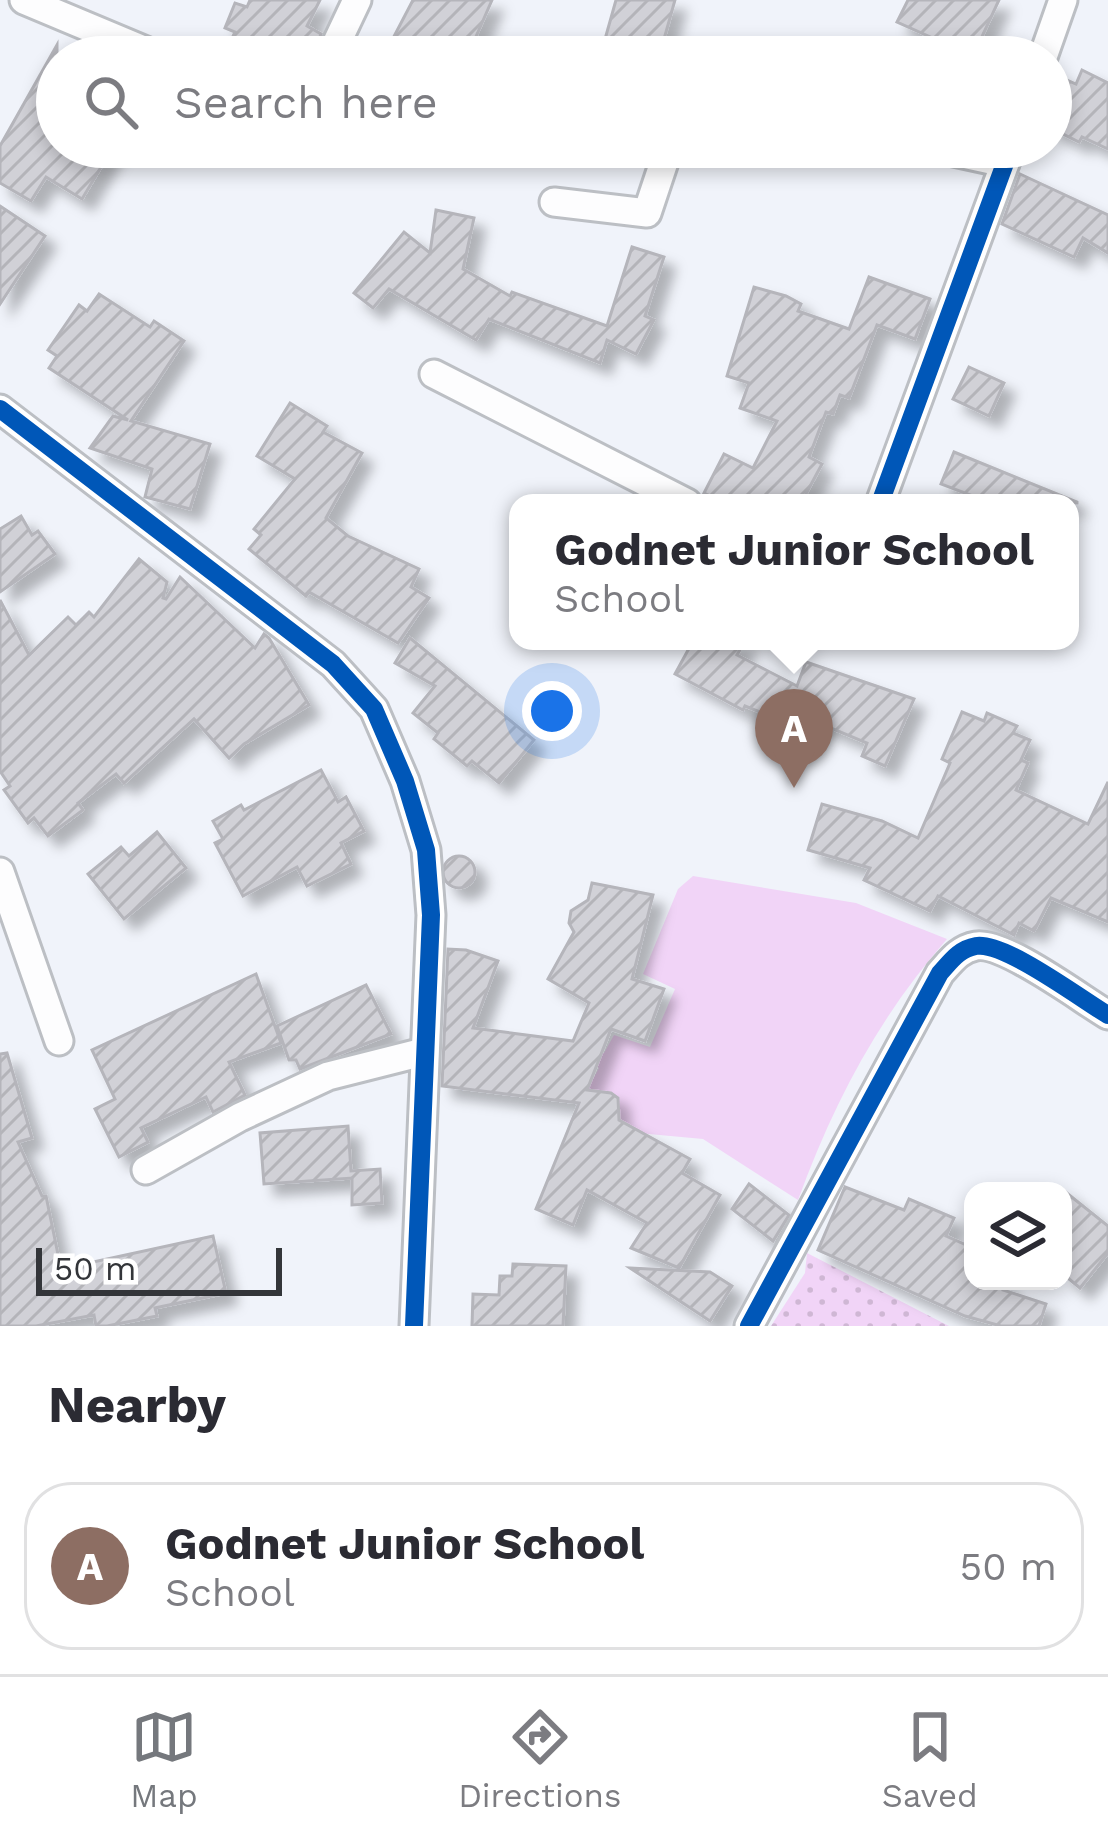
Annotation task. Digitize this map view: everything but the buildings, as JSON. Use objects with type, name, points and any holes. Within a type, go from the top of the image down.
[{"type":"street","points":[[24,0],[110,36]]},
{"type":"street","points":[[340,36],[357,0]]},
{"type":"street","points":[[1050,36],[1063,0]]},
{"type":"street","points":[[554,202],[647,213],[662,168]]},
{"type":"street","points":[[883,494],[1003,168]]},
{"type":"street","points":[[434,374],[669,494]]},
{"type":"street","points":[[0,410],[316,650],[374,709],[426,850],[430,915],[414,1326]]},
{"type":"street","points":[[0,872],[59,1041]]},
{"type":"street","points":[[748,1326],[940,974],[960,951],[981,944],[1002,950],[1108,1015]]},
{"type":"street","points":[[146,1170],[240,1117],[328,1076],[423,1052]]},
{"type":"shaded area","points":[[693,876],[856,903],[947,939],[900,999],[860,1062],[798,1200],[703,1139],[570,1121],[599,1068],[580,1058],[586,1047],[604,1053],[614,1035],[650,1047],[675,989],[643,974],[678,889]]},
{"type":"shaded area","points":[[807,1253],[949,1326],[771,1326],[805,1273]]},
{"type":"cycle path","points":[[883,494],[1003,168]]},
{"type":"cycle path","points":[[0,409],[333,664],[374,709],[405,781],[426,850],[431,915],[414,1326]]},
{"type":"cycle path","points":[[749,1326],[940,973],[956,956],[976,946],[1005,952],[1108,1015]]},
{"type":"place","name":"Godnet Junior School","points":[[794,788]]}]
